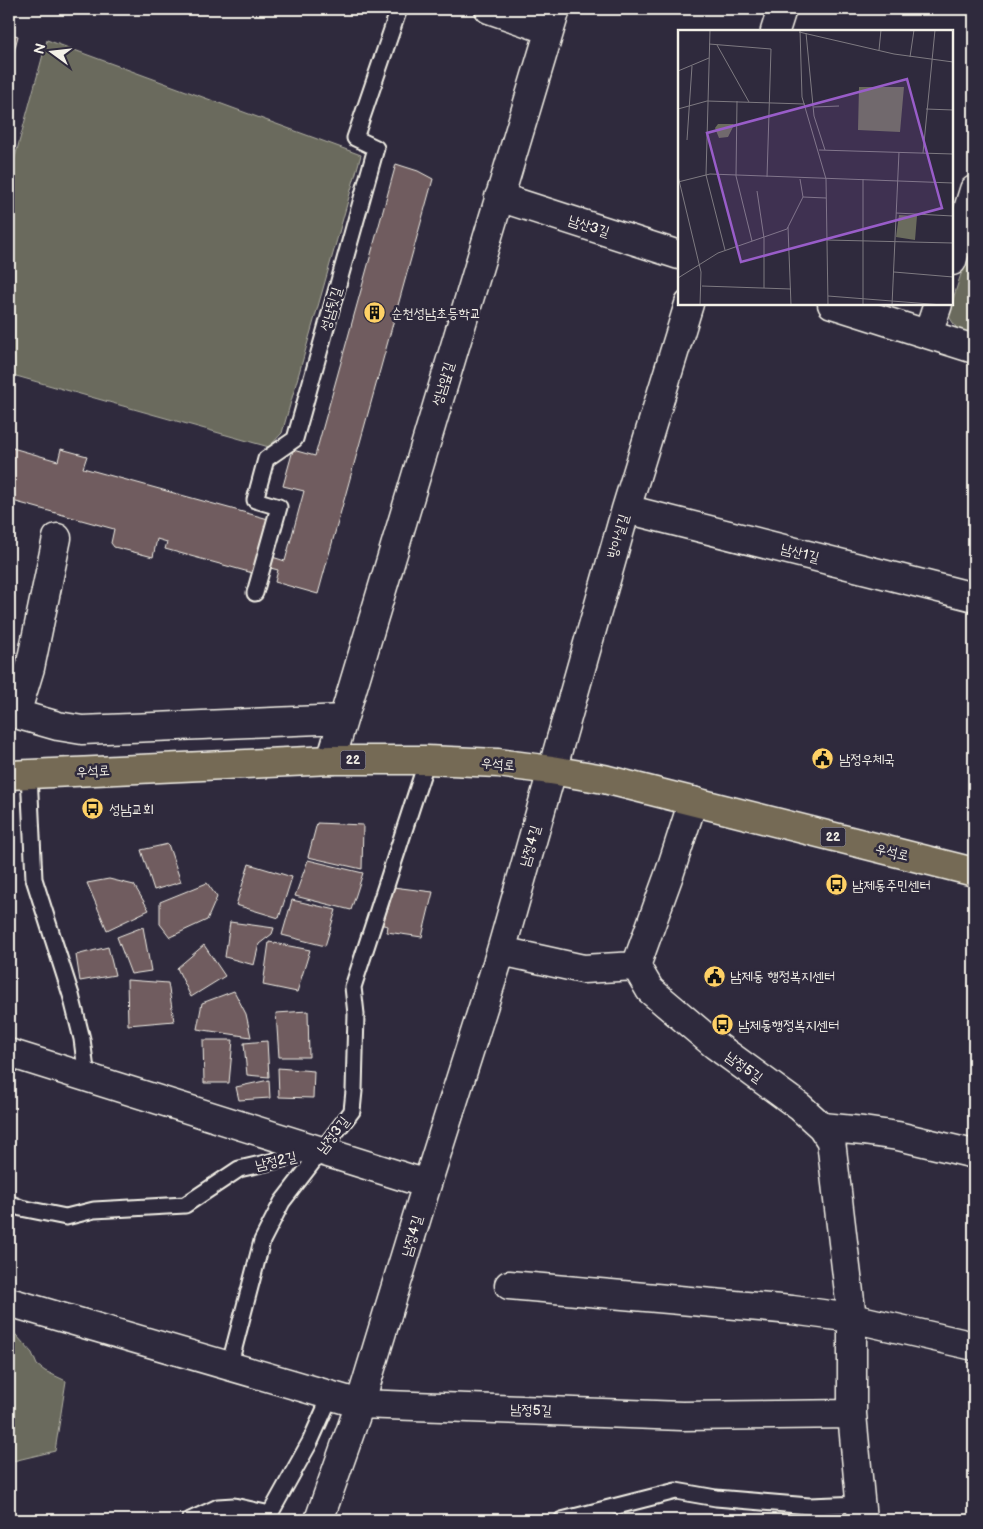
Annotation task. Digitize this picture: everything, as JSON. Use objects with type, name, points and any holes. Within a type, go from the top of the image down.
[{"type":"main road","name":"우석로","points":[[19,774],[331,760],[426,760],[498,763],[604,779],[974,872]]},
{"type":"street","points":[[489,9],[553,20]]},
{"type":"street","points":[[775,30],[782,9]]},
{"type":"street","name":"성남앞길","points":[[331,760],[553,20]]},
{"type":"street","points":[[953,258],[974,190]]},
{"type":"street","name":"남산3길","points":[[499,196],[678,255]]},
{"type":"street","name":"방아실길","points":[[551,770],[626,509],[689,305]]},
{"type":"street","points":[[835,305],[974,349]]},
{"type":"street","points":[[928,334],[938,305]]},
{"type":"street","name":"남산1길","points":[[626,509],[974,597]]},
{"type":"street","points":[[57,538],[30,668],[12,714],[82,730],[343,719]]},
{"type":"street","name":"남정4길","points":[[319,1520],[360,1404],[501,950],[551,770]]},
{"type":"street","points":[[501,950],[583,969],[636,966],[693,801]]},
{"type":"street","name":"남정5길","points":[[636,966],[650,990],[715,1045],[800,1107],[822,1127],[831,1141],[852,1318],[852,1414],[862,1512]]},
{"type":"street","name":"남정2길","points":[[9,1053],[320,1151]]},
{"type":"street","points":[[822,1127],[898,1136],[974,1154]]},
{"type":"street","points":[[320,1151],[427,1184]]},
{"type":"street","points":[[509,1285],[792,1310],[852,1318],[974,1346]]},
{"type":"street","points":[[9,1302],[360,1404]]},
{"type":"street","name":"남정5길","points":[[360,1404],[682,1416],[852,1414]]},
{"type":"lane","name":"성남뒷길","points":[[256,593],[279,507],[255,500],[266,460],[296,439],[376,148],[355,138],[399,9]]},
{"type":"lane","name":"남정3길","points":[[229,1367],[262,1241],[282,1202],[352,1111],[356,1014],[353,987],[426,760]]},
{"type":"lane","points":[[19,774],[34,879],[71,996],[82,1039],[87,1078]]},
{"type":"lane","name":"남정2길","points":[[9,1202],[21,1208],[66,1217],[94,1210],[185,1205],[239,1169],[320,1151]]},
{"type":"lane","points":[[190,1520],[218,1507],[234,1506],[269,1517],[310,1442],[331,1396]]},
{"type":"lane","points":[[562,1520],[676,1491],[716,1498],[862,1512]]},
{"type":"green space","points":[[47,40],[361,155],[282,433],[269,447],[9,374],[9,179]]},
{"type":"green space","points":[[974,233],[974,337],[959,332],[948,315],[951,305],[953,305],[953,299]]},
{"type":"green space","points":[[9,1327],[32,1353],[37,1365],[66,1381],[55,1451],[9,1462]]},
{"type":"building","points":[[9,33],[18,36],[9,70]]},
{"type":"building","name":"순천성남초등학교","points":[[396,164],[418,171],[433,179],[318,594],[275,582],[278,570],[263,566],[260,575],[165,549],[167,542],[157,539],[153,557],[114,547],[111,543],[114,529],[9,500],[9,447],[58,461],[61,449],[87,456],[83,468],[272,520],[263,554],[285,561],[304,491],[283,486],[293,450],[315,456]]},
{"type":"building","points":[[317,823],[363,825],[362,869],[308,857]]},
{"type":"building","points":[[168,844],[181,882],[154,890],[141,850]]},
{"type":"building","points":[[308,860],[363,873],[351,910],[295,896]]},
{"type":"building","points":[[249,864],[292,877],[279,918],[236,905]]},
{"type":"building","points":[[109,879],[134,885],[149,910],[107,930],[87,883]]},
{"type":"building","points":[[207,883],[217,897],[207,920],[170,937],[160,924],[160,902]]},
{"type":"building","points":[[393,887],[433,892],[422,937],[387,932],[388,926],[379,924],[383,909],[388,910]]},
{"type":"building","points":[[292,900],[336,910],[325,946],[282,935]]},
{"type":"building","points":[[230,922],[274,928],[272,934],[259,944],[254,965],[225,957]]},
{"type":"building","points":[[143,927],[151,971],[131,974],[117,937]]},
{"type":"building","points":[[269,942],[310,950],[297,992],[263,985]]},
{"type":"building","points":[[204,945],[225,976],[191,997],[177,968]]},
{"type":"building","points":[[108,947],[115,975],[80,981],[76,955]]},
{"type":"building","points":[[127,980],[168,983],[174,1021],[128,1025]]},
{"type":"building","points":[[234,991],[246,1014],[251,1037],[197,1029],[202,1003]]},
{"type":"building","points":[[308,1011],[309,1057],[279,1057],[276,1013]]},
{"type":"building","points":[[203,1040],[233,1040],[229,1083],[204,1083]]},
{"type":"building","points":[[267,1041],[269,1077],[247,1075],[244,1043]]},
{"type":"building","points":[[278,1068],[314,1071],[313,1098],[279,1097]]},
{"type":"building","points":[[269,1080],[270,1098],[239,1100],[236,1087]]},
{"type":"place","name":"순천성남초등학교","points":[[375,313]]},
{"type":"place","name":"남정우체국","points":[[823,759]]},
{"type":"place","name":"성남교회","points":[[93,809]]},
{"type":"place","name":"남제동주민센터","points":[[836,885]]},
{"type":"place","name":"남제동 행정복지센터","points":[[714,976]]},
{"type":"place","name":"남제동행정복지센터","points":[[722,1025]]}]
